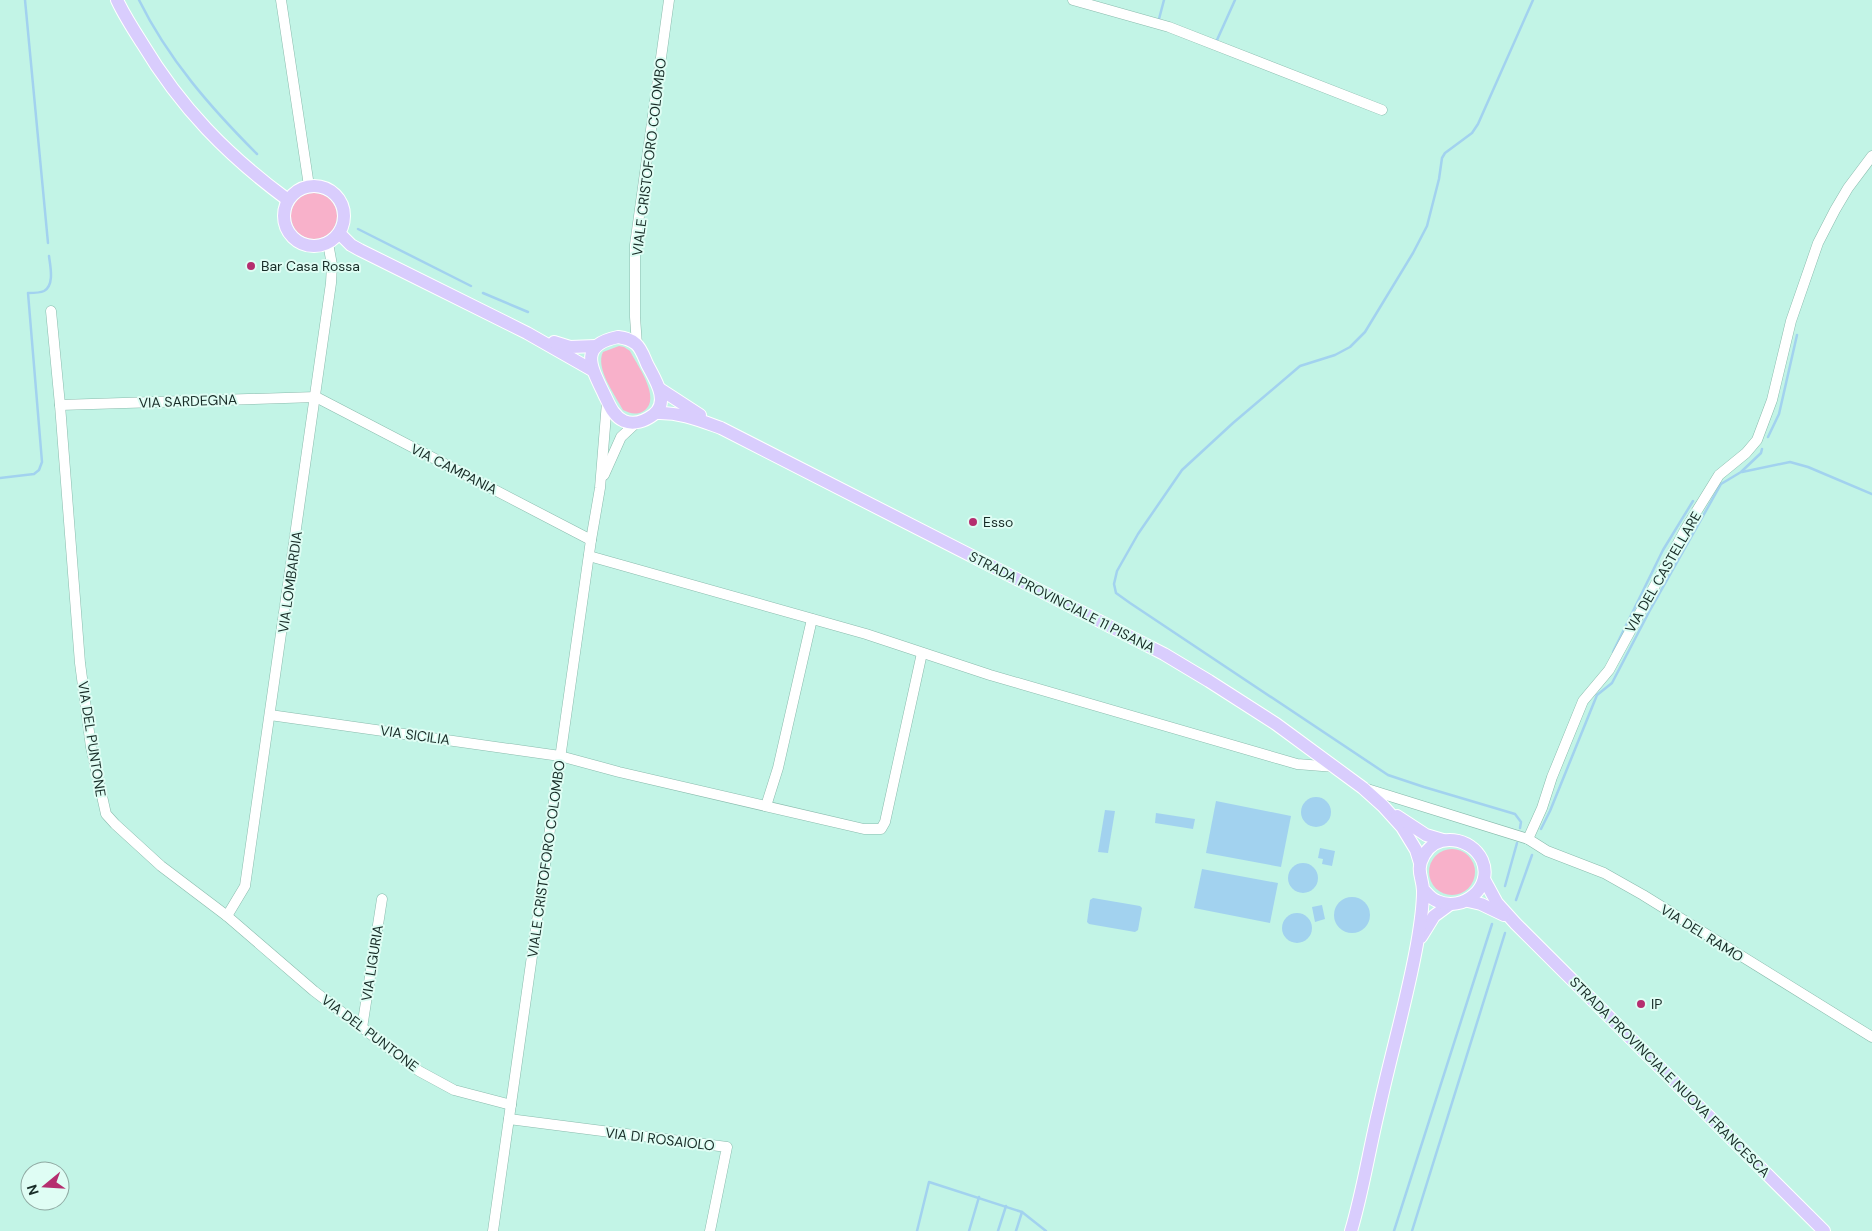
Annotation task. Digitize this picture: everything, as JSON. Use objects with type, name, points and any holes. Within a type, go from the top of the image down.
[{"type":"main road","points":[[117,0],[157,69],[186,107],[222,146],[256,177],[288,200]]},
{"type":"main road","points":[[309,186],[324,187],[337,196],[344,210],[344,218],[339,233],[328,243],[321,245],[306,245],[294,238],[288,232],[284,216],[288,200],[297,191],[309,186]]},
{"type":"main road","points":[[339,233],[351,245],[360,250],[526,333],[592,370]]},
{"type":"main road","points":[[526,333],[570,347],[596,346]]},
{"type":"main road","points":[[636,423],[625,422],[616,416],[592,370],[591,356],[596,346],[602,341],[618,337],[628,338],[637,345]]},
{"type":"main road","name":"STRADA PROVINCIALE 11 PISANA","points":[[637,345],[660,389],[721,428],[1164,654],[1276,724],[1364,788],[1383,806],[1411,841],[1420,863]]},
{"type":"main road","points":[[656,413],[660,403],[660,389]]},
{"type":"main road","name":"STRADA PROVINCIALE 11 PISANA","points":[[636,423],[646,420],[656,413],[669,412],[683,414],[721,428]]},
{"type":"main road","name":"STRADA PROVINCIALE 11 PISANA","points":[[1383,806],[1426,835],[1443,840]]},
{"type":"main road","points":[[1351,1231],[1417,944],[1423,889],[1419,876],[1420,863],[1425,853],[1432,846],[1443,840],[1461,841],[1473,847],[1482,861],[1484,879],[1480,889],[1468,901],[1449,905],[1437,902],[1423,889]]},
{"type":"main road","name":"STRADA PROVINCIALE NUOVA FRANCESCA","points":[[1484,879],[1497,903],[1516,924],[1824,1231]]},
{"type":"main road","name":"STRADA PROVINCIALE NUOVA FRANCESCA","points":[[1468,901],[1495,910],[1516,924]]},
{"type":"main road","points":[[1417,944],[1434,916],[1449,905]]},
{"type":"street","points":[[281,0],[309,186]]},
{"type":"street","name":"VIALE CRISTOFORO COLOMBO","points":[[637,345],[635,245],[669,0]]},
{"type":"street","points":[[1073,0],[1169,27],[1382,110]]},
{"type":"street","name":"VIA DEL CASTELLARE","points":[[1528,839],[1584,701],[1609,670],[1680,539],[1719,475],[1746,453],[1757,440],[1772,400],[1791,321],[1818,243],[1848,188],[1872,156]]},
{"type":"street","name":"VIA LOMBARDIA","points":[[227,916],[245,886],[331,283],[332,265],[328,243]]},
{"type":"street","name":"VIA DEL PUNTONE","points":[[51,311],[80,663],[91,747],[106,814],[161,866],[227,916],[314,991],[419,1071],[454,1090],[511,1105]]},
{"type":"street","name":"VIA SARDEGNA","points":[[60,405],[316,398]]},
{"type":"street","name":"VIA CAMPANIA","points":[[316,398],[591,540]]},
{"type":"street","name":"VIALE CRISTOFORO COLOMBO","points":[[493,1231],[600,488],[608,401]]},
{"type":"street","name":"VIALE CRISTOFORO COLOMBO","points":[[600,488],[621,437],[636,423]]},
{"type":"street","points":[[589,556],[812,618],[990,675],[1297,764],[1336,767]]},
{"type":"street","points":[[766,806],[778,768],[812,618]]},
{"type":"street","name":"VIA SICILIA","points":[[270,715],[560,756],[619,772],[864,829],[881,829],[885,822],[922,653]]},
{"type":"street","points":[[1364,788],[1528,839]]},
{"type":"street","name":"VIA DEL RAMO","points":[[1528,839],[1547,851],[1604,873],[1627,886],[1872,1037]]},
{"type":"street","name":"VIA LIGURIA","points":[[362,1028],[382,899]]},
{"type":"street","name":"VIA DI ROSAIOLO","points":[[508,1119],[727,1147],[710,1231]]},
{"type":"shaded area","points":[[310,193],[318,193],[327,197],[333,203],[337,216],[333,229],[327,235],[318,239],[310,239],[301,235],[295,229],[291,220],[291,212],[295,203],[301,197]]},
{"type":"shaded area","points":[[619,346],[630,351],[643,374],[650,392],[648,407],[639,413],[623,410],[604,373],[601,358],[603,352]]},
{"type":"shaded area","points":[[1447,849],[1457,849],[1471,859],[1475,872],[1471,885],[1465,891],[1457,895],[1447,895],[1433,885],[1429,877],[1429,867],[1439,853]]},
{"type":"water","points":[[1316,797],[1327,801],[1331,812],[1327,823],[1316,827],[1305,823],[1301,812],[1305,801]]},
{"type":"water","points":[[1216,801],[1291,816],[1281,867],[1206,853]]},
{"type":"water","points":[[1105,810],[1115,811],[1108,853],[1098,852]]},
{"type":"water","points":[[1156,813],[1195,819],[1193,829],[1155,823]]},
{"type":"water","points":[[1320,848],[1335,851],[1332,866],[1322,864],[1323,859],[1318,858]]},
{"type":"water","points":[[1303,863],[1314,867],[1318,878],[1314,889],[1303,893],[1292,889],[1288,878],[1292,867]]},
{"type":"water","points":[[1202,869],[1278,883],[1270,923],[1194,908]]},
{"type":"water","points":[[1352,897],[1359,898],[1365,902],[1369,908],[1369,922],[1365,928],[1359,932],[1352,933],[1345,932],[1339,928],[1335,922],[1334,915],[1335,908],[1339,902],[1345,898]]},
{"type":"water","points":[[1093,898],[1140,906],[1142,908],[1138,930],[1135,932],[1089,924],[1087,922],[1090,900]]},
{"type":"water","points":[[1322,905],[1325,919],[1315,922],[1312,907]]},
{"type":"water","points":[[1297,913],[1308,917],[1312,928],[1308,939],[1297,943],[1286,939],[1282,928],[1286,917]]},
{"type":"waterway","points":[[25,0],[48,243]]},
{"type":"waterway","points":[[139,0],[177,63],[207,101],[257,154]]},
{"type":"waterway","points":[[1159,19],[1164,0]]},
{"type":"waterway","points":[[1217,40],[1235,0]]},
{"type":"waterway","points":[[1520,828],[1521,822],[1515,814],[1388,775],[1130,603],[1116,593],[1114,584],[1117,571],[1138,534],[1182,470],[1233,423],[1300,366],[1335,355],[1350,347],[1365,332],[1413,253],[1427,226],[1439,179],[1442,158],[1445,153],[1472,133],[1478,124],[1533,0]]},
{"type":"waterway","points":[[358,229],[471,286]]},
{"type":"waterway","points":[[0,478],[34,474],[39,470],[42,462],[28,293],[44,291],[50,284],[49,256]]},
{"type":"waterway","points":[[483,293],[528,312]]},
{"type":"waterway","points":[[1768,437],[1779,414],[1797,335]]},
{"type":"waterway","points":[[1541,829],[1597,695],[1612,683],[1649,612],[1721,484],[1741,472],[1761,453],[1762,449]]},
{"type":"waterway","points":[[1742,472],[1790,462],[1808,467],[1872,494]]},
{"type":"waterway","points":[[1613,652],[1663,550],[1693,501]]},
{"type":"waterway","points":[[1505,886],[1517,843]]},
{"type":"waterway","points":[[1516,900],[1532,855]]},
{"type":"waterway","points":[[1394,1231],[1492,924]]},
{"type":"waterway","points":[[1412,1231],[1505,933]]},
{"type":"waterway","points":[[917,1231],[929,1182],[1022,1212],[1046,1231]]},
{"type":"waterway","points":[[969,1231],[979,1197]]},
{"type":"waterway","points":[[998,1231],[1006,1206]]},
{"type":"waterway","points":[[1016,1231],[1022,1212]]},
{"type":"place","name":"Bar Casa Rossa","points":[[251,266]]},
{"type":"place","name":"Esso","points":[[973,522]]},
{"type":"place","name":"IP","points":[[1641,1004]]}]
